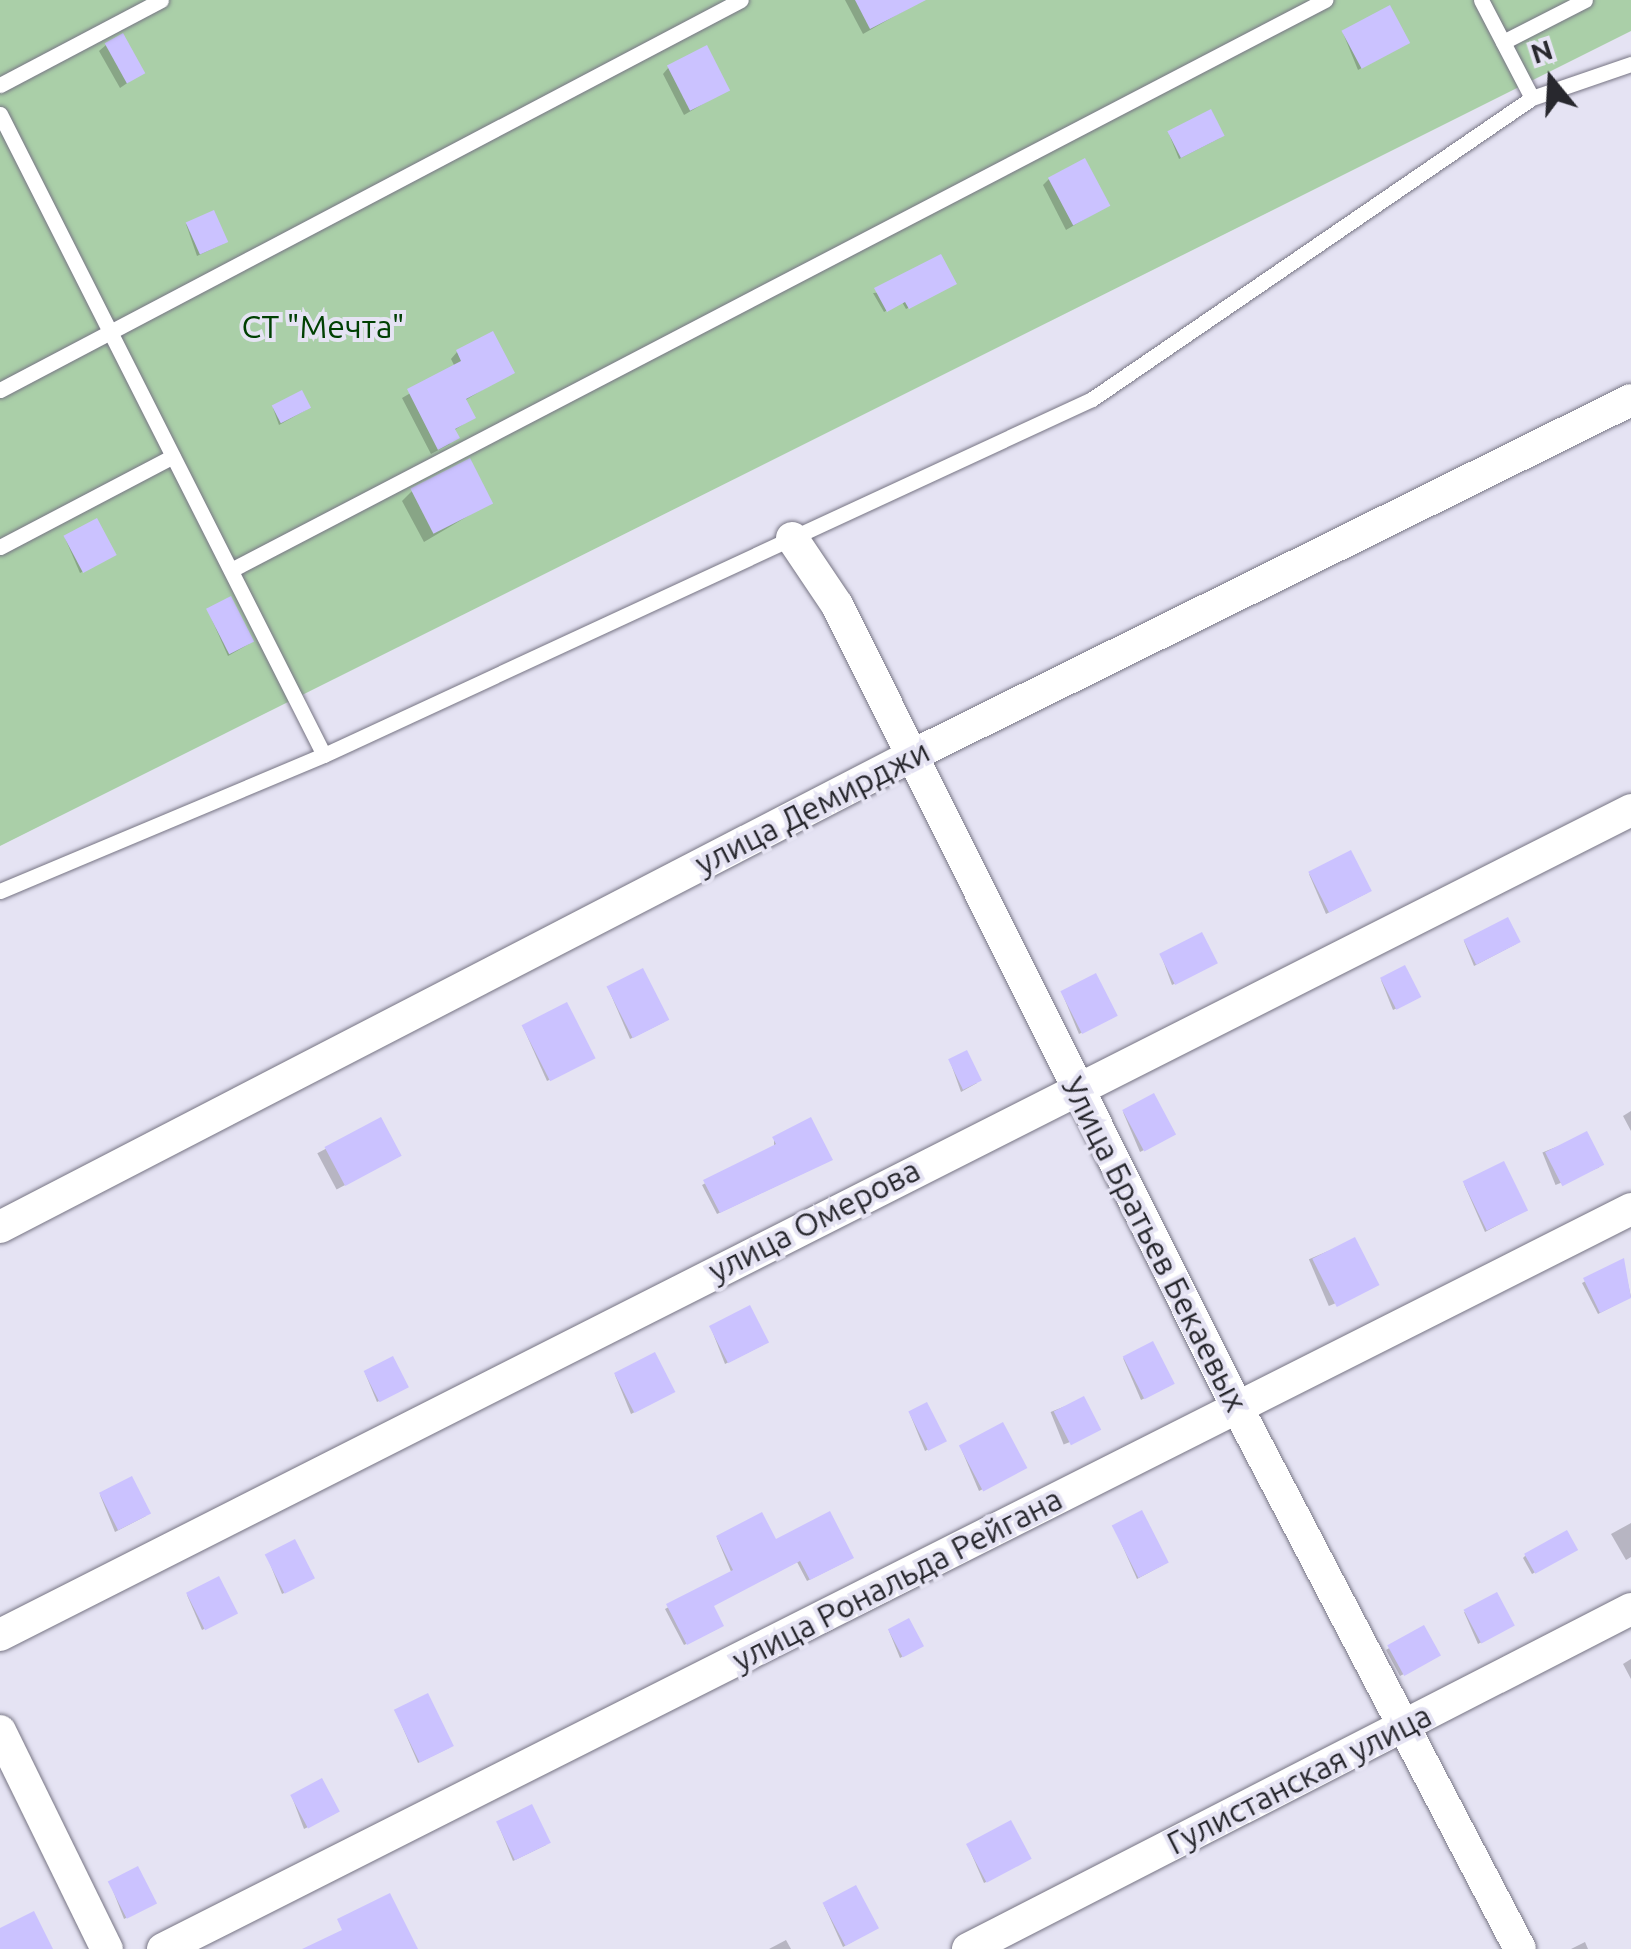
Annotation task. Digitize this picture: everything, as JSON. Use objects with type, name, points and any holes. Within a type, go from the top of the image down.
[{"type":"street","name":"улица Демирджи","points":[[0,1227],[910,757],[1631,400]]},
{"type":"street","name":"Улица Братьев Бекаевых","points":[[792,538],[838,605],[910,757],[1237,1408],[1520,1949]]},
{"type":"street","name":"улица Омерова","points":[[0,1635],[1076,1087],[1631,810]]},
{"type":"street","name":"улица Рональда Рейгана","points":[[163,1949],[1631,1208]]},
{"type":"street","name":"Гулистанская улица","points":[[968,1949],[1631,1608]]},
{"type":"street","points":[[0,1732],[107,1949]]},
{"type":"lane","points":[[0,85],[162,0]]},
{"type":"lane","points":[[0,390],[741,0]]},
{"type":"lane","points":[[231,570],[1325,0]]},
{"type":"lane","points":[[1480,0],[1532,98]]},
{"type":"lane","points":[[1503,42],[1585,0]]},
{"type":"lane","points":[[0,891],[324,755],[1092,399],[1532,98],[1631,64]]},
{"type":"lane","points":[[0,114],[324,755]]},
{"type":"lane","points":[[0,548],[173,456]]},
{"type":"green space","name":"СТ \"Мечта\"","points":[[0,0],[1631,0],[1631,31],[0,846]]},
{"type":"building","points":[[855,0],[926,0],[870,29]]},
{"type":"building","points":[[1390,5],[1410,43],[1362,69],[1341,31]]},
{"type":"building","points":[[123,33],[145,73],[127,83],[105,43]]},
{"type":"building","points":[[707,45],[730,90],[690,111],[667,65]]},
{"type":"building","points":[[1211,109],[1225,136],[1181,158],[1167,131]]},
{"type":"building","points":[[1085,158],[1110,206],[1073,225],[1048,178]]},
{"type":"building","points":[[214,210],[228,242],[200,255],[186,223]]},
{"type":"building","points":[[941,254],[957,284],[909,309],[905,302],[887,312],[874,288]]},
{"type":"building","points":[[493,331],[515,373],[466,399],[476,418],[455,429],[460,438],[438,450],[407,389],[461,361],[456,350]]},
{"type":"building","points":[[302,390],[311,408],[281,423],[272,405]]},
{"type":"building","points":[[470,458],[493,503],[433,534],[410,488]]},
{"type":"building","points":[[97,518],[117,555],[83,573],[63,536]]},
{"type":"building","points":[[231,596],[254,641],[229,654],[206,609]]},
{"type":"building","points":[[1351,850],[1372,891],[1329,913],[1308,872]]},
{"type":"building","points":[[1508,917],[1521,942],[1476,965],[1463,940]]},
{"type":"building","points":[[1202,932],[1218,963],[1175,985],[1159,954]]},
{"type":"building","points":[[1405,965],[1421,997],[1396,1010],[1380,978]]},
{"type":"building","points":[[643,968],[669,1020],[633,1038],[606,987]]},
{"type":"building","points":[[1096,973],[1118,1016],[1082,1034],[1060,991]]},
{"type":"building","points":[[567,1002],[596,1058],[550,1081],[522,1025]]},
{"type":"building","points":[[967,1050],[982,1081],[963,1090],[948,1059]]},
{"type":"building","points":[[1154,1093],[1176,1134],[1144,1151],[1122,1110]]},
{"type":"building","points":[[381,1117],[402,1156],[345,1186],[324,1147]]},
{"type":"building","points":[[811,1117],[833,1160],[720,1213],[703,1180],[776,1144],[772,1137]]},
{"type":"building","points":[[1587,1131],[1604,1165],[1562,1186],[1545,1152]]},
{"type":"building","points":[[1504,1161],[1528,1210],[1487,1231],[1463,1181]]},
{"type":"building","points":[[1355,1237],[1380,1285],[1337,1307],[1312,1259]]},
{"type":"building","points":[[1624,1258],[1631,1298],[1600,1313],[1583,1278]]},
{"type":"building","points":[[750,1305],[769,1342],[728,1363],[709,1326]]},
{"type":"building","points":[[1153,1341],[1175,1384],[1144,1399],[1123,1356]]},
{"type":"building","points":[[655,1352],[675,1392],[634,1413],[614,1373]]},
{"type":"building","points":[[393,1356],[409,1387],[379,1402],[364,1371]]},
{"type":"building","points":[[1084,1396],[1101,1430],[1071,1445],[1054,1411]]},
{"type":"building","points":[[927,1402],[947,1441],[928,1451],[908,1412]]},
{"type":"building","points":[[1003,1422],[1027,1468],[983,1491],[959,1445]]},
{"type":"building","points":[[132,1476],[151,1513],[118,1530],[99,1493]]},
{"type":"building","points":[[1142,1510],[1169,1563],[1138,1578],[1112,1525]]},
{"type":"building","points":[[830,1511],[854,1558],[810,1580],[800,1561],[714,1606],[724,1626],[687,1645],[666,1604],[733,1570],[716,1536],[762,1512],[776,1539]]},
{"type":"building","points":[[1567,1530],[1578,1550],[1535,1574],[1524,1554]]},
{"type":"building","points":[[295,1539],[315,1578],[285,1594],[265,1554]]},
{"type":"building","points":[[219,1576],[238,1613],[205,1630],[186,1593]]},
{"type":"building","points":[[1497,1592],[1515,1626],[1481,1643],[1463,1610]]},
{"type":"building","points":[[909,1618],[924,1646],[903,1658],[888,1629]]},
{"type":"building","points":[[1424,1625],[1441,1656],[1404,1676],[1387,1645]]},
{"type":"building","points":[[428,1693],[454,1746],[420,1763],[394,1710]]},
{"type":"building","points":[[322,1778],[340,1812],[308,1828],[290,1795]]},
{"type":"building","points":[[532,1804],[551,1843],[515,1860],[496,1822]]},
{"type":"building","points":[[1011,1820],[1032,1859],[987,1883],[966,1844]]},
{"type":"building","points":[[138,1866],[157,1903],[127,1919],[108,1881]]},
{"type":"building","points":[[856,1885],[879,1928],[845,1946],[822,1903]]},
{"type":"building","points":[[390,1893],[418,1949],[302,1949],[342,1930],[337,1919]]},
{"type":"building","points":[[34,1911],[53,1949],[0,1949],[0,1928]]}]
